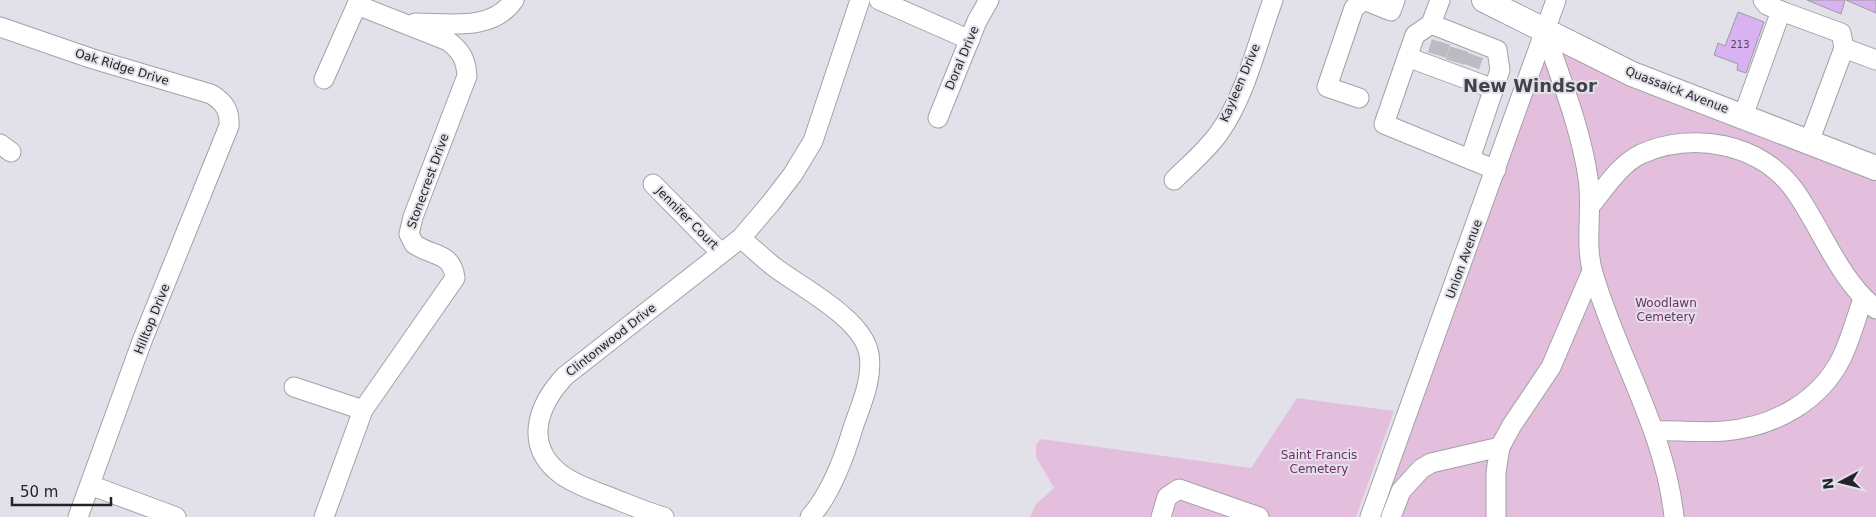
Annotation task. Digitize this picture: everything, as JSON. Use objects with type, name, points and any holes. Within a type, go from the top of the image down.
[{"type":"main road","points":[[1488,2],[1520,0]]},
{"type":"main road","name":"Quassaick Avenue","points":[[1488,2],[1632,74],[1876,168]]},
{"type":"street","points":[[406,23],[478,23],[495,18],[514,0]]},
{"type":"street","name":"Clintonwood Drive","points":[[664,517],[589,489],[562,475],[542,453],[537,426],[542,405],[564,376],[720,252],[741,238],[793,174],[814,141],[860,0]]},
{"type":"street","points":[[879,0],[970,40]]},
{"type":"street","name":"Doral Drive","points":[[938,118],[970,40],[989,0]]},
{"type":"street","name":"Kayleen Drive","points":[[1174,180],[1205,150],[1220,131],[1243,83],[1273,0]]},
{"type":"street","points":[[1359,98],[1328,87],[1354,8],[1364,1],[1391,11],[1395,0]]},
{"type":"street","points":[[1438,43],[1440,0]]},
{"type":"street","name":"Union Avenue","points":[[1370,517],[1556,0]]},
{"type":"street","name":"Stonecrest Drive","points":[[324,79],[358,2],[448,41],[460,50],[466,63],[467,76],[413,217],[409,234],[414,244],[447,259],[454,266],[455,278],[364,410],[324,517]]},
{"type":"street","points":[[1743,116],[1770,4],[1841,33],[1844,48],[1808,142]]},
{"type":"street","name":"Oak Ridge Drive","points":[[0,27],[93,59],[211,94],[224,103],[229,115],[229,122]]},
{"type":"street","points":[[1545,32],[1585,156],[1591,205],[1590,249],[1592,271],[1610,322],[1655,431],[1668,474],[1674,517]]},
{"type":"street","points":[[1494,89],[1465,58],[1438,43],[1415,35],[1384,124],[1496,170]]},
{"type":"street","points":[[1407,57],[1438,43]]},
{"type":"street","points":[[1438,43],[1465,58],[1497,50],[1500,70],[1470,158]]},
{"type":"street","points":[[1844,48],[1876,60]]},
{"type":"street","name":"Hilltop Drive","points":[[78,517],[142,341],[181,249],[229,122]]},
{"type":"street","points":[[1591,205],[1621,169],[1640,154],[1686,142],[1715,143],[1738,148],[1772,169],[1794,189],[1844,275],[1870,304],[1842,357],[1822,386],[1800,406],[1778,418],[1739,429],[1723,431],[1655,431]]},
{"type":"street","name":"Jennifer Court","points":[[653,184],[720,252]]},
{"type":"street","points":[[741,238],[773,266],[830,306],[859,331],[869,353],[870,379],[848,446],[832,482],[810,517]]},
{"type":"street","points":[[1496,517],[1495,486],[1500,447],[1512,425],[1551,368],[1592,271]]},
{"type":"street","points":[[294,387],[364,410]]},
{"type":"street","points":[[1391,517],[1401,491],[1420,469],[1431,463],[1500,447]]},
{"type":"street","points":[[90,485],[176,517]]},
{"type":"street","points":[[1161,517],[1166,497],[1179,490],[1259,517]]},
{"type":"green space","name":"Woodlawn Cemetery","points":[[1545,32],[1876,168],[1876,517],[1367,517]]},
{"type":"green space","name":"Saint Francis Cemetery","points":[[1297,398],[1394,411],[1356,517],[1030,517],[1036,504],[1054,488],[1036,457],[1036,445],[1041,439],[1251,468]]},
{"type":"building","points":[[1807,0],[1845,0],[1841,14]]},
{"type":"building","points":[[1846,0],[1876,0],[1876,13]]},
{"type":"building","points":[[1738,12],[1764,22],[1746,73],[1737,70],[1738,64],[1714,55],[1718,43],[1725,46]]},
{"type":"tunnel","points":[[1437,55],[1441,42]]},
{"type":"tunnel","points":[[1455,62],[1459,49]]},
{"type":"tunnel","points":[[1470,66],[1474,55]]},
{"type":"district","name":"New Windsor","points":[[1530,85]]}]
